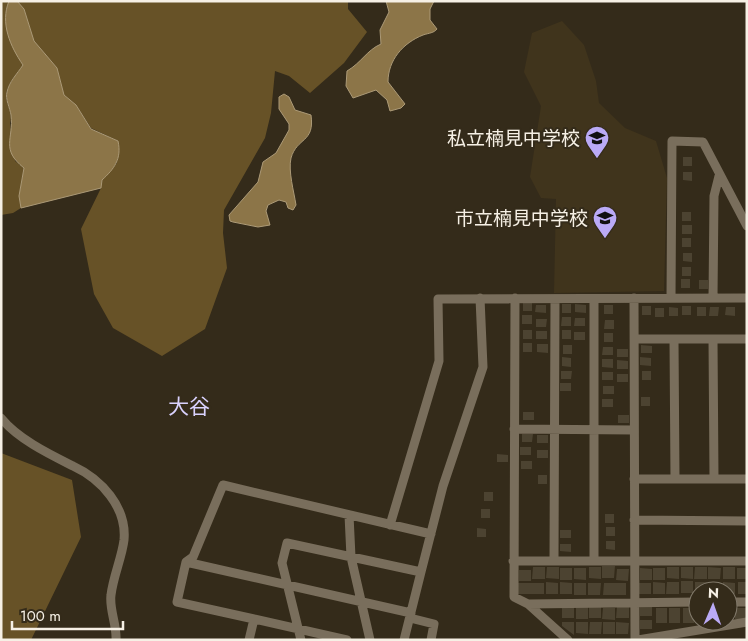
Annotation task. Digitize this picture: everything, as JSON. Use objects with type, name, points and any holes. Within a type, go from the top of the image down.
[{"type":"street","points":[[671,298],[672,141],[703,142],[719,176],[747,226]]},
{"type":"street","points":[[713,298],[714,196],[719,176]]},
{"type":"street","points":[[404,640],[443,486],[483,367],[480,298]]},
{"type":"street","points":[[515,298],[514,597],[528,604],[568,640]]},
{"type":"street","points":[[554,561],[553,428],[555,298]]},
{"type":"street","points":[[634,298],[634,602],[636,640],[747,622]]},
{"type":"street","points":[[390,524],[439,361],[438,299],[747,298]]},
{"type":"street","points":[[594,299],[594,561]]},
{"type":"street","points":[[635,339],[747,339]]},
{"type":"street","points":[[713,339],[714,479]]},
{"type":"street","points":[[674,340],[675,479]]},
{"type":"street","points":[[1,418],[10,429],[41,450],[75,466],[96,480],[108,492],[122,515],[124,541],[110,596],[117,630],[116,640]]},
{"type":"street","points":[[514,429],[634,430]]},
{"type":"street","points":[[634,479],[747,479]]},
{"type":"street","points":[[347,640],[176,602],[186,562],[193,557],[223,486],[432,534]]},
{"type":"street","points":[[348,515],[351,557],[370,640]]},
{"type":"street","points":[[634,520],[747,521]]},
{"type":"street","points":[[301,640],[282,563],[287,543],[421,572]]},
{"type":"street","points":[[514,561],[747,561]]},
{"type":"street","points":[[186,562],[361,602],[410,616],[434,624],[431,640]]},
{"type":"street","points":[[528,604],[688,602]]},
{"type":"street","points":[[249,640],[254,619]]},
{"type":"shaded area","points":[[1,1],[9,1],[6,25],[14,50],[23,65],[10,84],[6,96],[11,116],[10,123],[15,161],[24,168],[19,196],[21,208],[13,213],[1,215]]},
{"type":"shaded area","points":[[9,1],[17,1],[24,9],[34,41],[57,68],[64,95],[76,105],[91,129],[118,141],[118,158],[113,168],[102,180],[101,188],[21,208],[19,196],[24,168],[12,155],[10,149],[11,115],[7,95],[11,81],[23,65],[10,42],[6,26],[6,9]]},
{"type":"shaded area","points":[[17,1],[348,1],[348,9],[367,32],[344,63],[310,93],[289,76],[275,71],[271,113],[265,138],[224,210],[223,233],[227,268],[205,329],[162,356],[113,328],[94,294],[81,229],[101,188],[102,180],[117,163],[118,141],[91,128],[76,105],[64,95],[57,68],[34,41],[24,9]]},
{"type":"shaded area","points":[[386,1],[434,1],[430,9],[430,20],[437,29],[416,38],[398,53],[391,66],[388,82],[405,104],[401,108],[390,111],[387,100],[376,90],[353,98],[346,86],[347,71],[381,44],[380,30],[389,12]]},
{"type":"shaded area","name":"私立楠見中学校","points":[[562,21],[584,45],[596,81],[599,103],[625,128],[656,141],[667,178],[664,291],[554,293],[556,199],[541,198],[530,177],[541,106],[524,72],[532,33]]},
{"type":"shaded area","points":[[284,94],[289,97],[295,110],[311,115],[312,124],[308,135],[294,151],[290,163],[296,205],[293,210],[288,208],[286,202],[279,200],[268,205],[266,211],[270,225],[258,227],[230,221],[229,215],[258,182],[263,162],[276,153],[289,130],[289,124],[279,109],[279,97]]},
{"type":"shaded area","points":[[1,453],[72,480],[81,537],[31,640],[1,640]]},
{"type":"building","points":[[683,157],[692,157],[692,166],[683,166]]},
{"type":"building","points":[[683,172],[692,172],[692,181],[683,180]]},
{"type":"building","points":[[682,212],[691,212],[691,221],[682,221]]},
{"type":"building","points":[[682,225],[692,225],[692,234],[682,234]]},
{"type":"building","points":[[682,238],[691,238],[691,247],[682,247]]},
{"type":"building","points":[[683,253],[692,253],[692,262],[683,261]]},
{"type":"building","points":[[682,267],[691,267],[691,276],[682,276]]},
{"type":"building","points":[[681,279],[690,279],[690,288],[681,288]]},
{"type":"building","points":[[699,280],[708,280],[708,289],[699,289]]},
{"type":"building","points":[[523,302],[532,302],[532,311],[523,311]]},
{"type":"building","points":[[562,304],[571,304],[571,313],[562,313]]},
{"type":"building","points":[[575,304],[586,305],[586,313],[575,312]]},
{"type":"building","points":[[536,305],[546,305],[546,313],[535,312]]},
{"type":"building","points":[[604,305],[613,305],[613,314],[604,314]]},
{"type":"building","points":[[642,306],[651,306],[651,315],[642,315]]},
{"type":"building","points":[[682,306],[691,306],[691,315],[682,315]]},
{"type":"building","points":[[669,307],[678,308],[678,316],[669,316]]},
{"type":"building","points":[[697,307],[706,307],[706,316],[697,316]]},
{"type":"building","points":[[710,307],[719,307],[718,316],[709,316]]},
{"type":"building","points":[[726,307],[735,307],[735,316],[725,315]]},
{"type":"building","points":[[655,308],[664,308],[664,317],[655,317]]},
{"type":"building","points":[[522,315],[532,315],[532,324],[522,324]]},
{"type":"building","points":[[562,317],[571,317],[571,326],[561,326]]},
{"type":"building","points":[[575,318],[585,318],[585,326],[574,326]]},
{"type":"building","points":[[536,319],[547,319],[546,327],[536,327]]},
{"type":"building","points":[[605,320],[614,320],[614,329],[604,329]]},
{"type":"building","points":[[523,330],[532,330],[532,339],[523,339]]},
{"type":"building","points":[[562,330],[571,330],[571,339],[562,339]]},
{"type":"building","points":[[536,331],[547,331],[547,339],[536,339]]},
{"type":"building","points":[[574,332],[585,332],[585,340],[574,340]]},
{"type":"building","points":[[604,333],[613,333],[613,342],[604,342]]},
{"type":"building","points":[[523,343],[532,343],[532,352],[523,352]]},
{"type":"building","points":[[537,344],[548,344],[548,353],[537,352]]},
{"type":"building","points":[[563,345],[572,345],[572,354],[563,354]]},
{"type":"building","points":[[641,345],[652,346],[652,353],[641,353]]},
{"type":"building","points":[[603,347],[613,347],[613,355],[602,355]]},
{"type":"building","points":[[617,349],[628,349],[628,357],[617,357]]},
{"type":"building","points":[[562,357],[571,358],[571,367],[562,366]]},
{"type":"building","points":[[640,357],[651,358],[651,366],[640,365]]},
{"type":"building","points":[[602,359],[613,359],[613,368],[602,367]]},
{"type":"building","points":[[617,360],[628,361],[628,369],[617,369]]},
{"type":"building","points":[[561,371],[572,371],[571,379],[561,379]]},
{"type":"building","points":[[642,371],[651,371],[651,380],[642,380]]},
{"type":"building","points":[[602,372],[613,372],[613,380],[602,380]]},
{"type":"building","points":[[617,374],[628,374],[628,382],[617,382]]},
{"type":"building","points":[[560,383],[571,383],[571,391],[560,391]]},
{"type":"building","points":[[603,386],[614,386],[614,394],[603,394]]},
{"type":"building","points":[[641,397],[650,397],[650,406],[641,406]]},
{"type":"building","points":[[602,399],[613,399],[613,407],[602,407]]},
{"type":"building","points":[[523,412],[534,412],[534,420],[523,420]]},
{"type":"building","points":[[618,415],[629,415],[629,423],[618,423]]},
{"type":"building","points":[[522,434],[533,434],[532,442],[522,442]]},
{"type":"building","points":[[537,435],[548,435],[548,443],[537,443]]},
{"type":"building","points":[[520,447],[531,447],[531,455],[520,455]]},
{"type":"building","points":[[537,450],[548,450],[548,458],[537,458]]},
{"type":"building","points":[[497,454],[508,455],[508,462],[497,462]]},
{"type":"building","points":[[521,461],[532,461],[532,469],[521,469]]},
{"type":"building","points":[[538,475],[547,475],[547,484],[538,484]]},
{"type":"building","points":[[484,492],[493,492],[493,501],[484,501]]},
{"type":"building","points":[[481,509],[490,509],[490,518],[481,518]]},
{"type":"building","points":[[605,514],[614,514],[614,523],[605,523]]},
{"type":"building","points":[[606,527],[615,527],[615,536],[606,536]]},
{"type":"building","points":[[477,528],[486,529],[486,537],[477,537]]},
{"type":"building","points":[[560,530],[571,530],[571,538],[560,538]]},
{"type":"building","points":[[606,541],[615,541],[615,550],[606,549]]},
{"type":"building","points":[[560,544],[571,544],[571,552],[560,551]]},
{"type":"building","points":[[602,566],[615,566],[614,578],[602,578]]},
{"type":"building","points":[[533,567],[545,567],[545,579],[532,579]]},
{"type":"building","points":[[547,567],[559,567],[559,579],[546,578]]},
{"type":"building","points":[[589,567],[601,567],[601,579],[589,578]]},
{"type":"building","points":[[667,567],[679,567],[679,579],[667,578]]},
{"type":"building","points":[[681,567],[693,567],[693,579],[681,578]]},
{"type":"building","points":[[695,567],[707,567],[707,579],[694,579]]},
{"type":"building","points":[[708,567],[721,568],[720,579],[708,579]]},
{"type":"building","points":[[723,567],[735,567],[735,579],[723,579]]},
{"type":"building","points":[[560,568],[572,568],[572,580],[560,580]]},
{"type":"building","points":[[574,568],[586,568],[586,580],[574,579]]},
{"type":"building","points":[[640,568],[652,569],[652,580],[640,580]]},
{"type":"building","points":[[653,568],[665,568],[665,580],[653,580]]},
{"type":"building","points":[[737,568],[747,568],[747,579],[737,579]]},
{"type":"building","points":[[617,569],[629,569],[628,581],[616,580]]},
{"type":"building","points":[[519,570],[531,570],[531,581],[519,581]]},
{"type":"building","points":[[681,581],[688,581],[688,593],[681,593]]},
{"type":"building","points":[[546,582],[558,583],[558,594],[546,594]]},
{"type":"building","points":[[560,582],[572,583],[572,594],[560,594]]},
{"type":"building","points":[[653,582],[665,583],[665,594],[653,594]]},
{"type":"building","points":[[667,582],[679,582],[679,594],[666,594]]},
{"type":"building","points":[[738,582],[747,582],[747,594],[738,594]]},
{"type":"building","points":[[518,583],[544,583],[544,594],[518,594]]},
{"type":"building","points":[[574,583],[586,583],[586,595],[574,595]]},
{"type":"building","points":[[588,583],[601,583],[600,595],[588,595]]},
{"type":"building","points":[[604,583],[626,583],[626,595],[603,595]]},
{"type":"building","points":[[639,583],[651,583],[651,594],[639,594]]},
{"type":"building","points":[[640,606],[652,606],[652,616],[640,616]]},
{"type":"building","points":[[562,607],[574,607],[574,618],[562,618]]},
{"type":"building","points":[[576,607],[588,607],[588,619],[576,619]]},
{"type":"building","points":[[589,607],[601,607],[601,618],[589,618]]},
{"type":"building","points":[[617,607],[629,607],[629,618],[616,618]]},
{"type":"building","points":[[603,608],[615,608],[615,620],[602,619]]},
{"type":"building","points":[[656,608],[667,608],[667,623],[656,623]]},
{"type":"building","points":[[669,608],[680,608],[680,623],[669,623]]},
{"type":"building","points":[[683,608],[688,608],[688,623],[683,623]]},
{"type":"building","points":[[738,608],[747,608],[747,619],[738,619]]},
{"type":"building","points":[[640,620],[652,620],[652,629],[640,629]]},
{"type":"building","points":[[562,622],[574,622],[574,635],[562,626]]},
{"type":"building","points":[[576,622],[588,622],[588,634],[576,633]]},
{"type":"building","points":[[590,622],[602,622],[601,634],[589,634]]},
{"type":"building","points":[[603,622],[615,622],[615,634],[603,634]]},
{"type":"building","points":[[616,622],[629,623],[628,634],[616,634]]},
{"type":"place","name":"私立楠見中学校","points":[[597,159]]},
{"type":"place","name":"市立楠見中学校","points":[[605,239]]},
{"type":"district","name":"大谷","points":[[189,407]]}]
